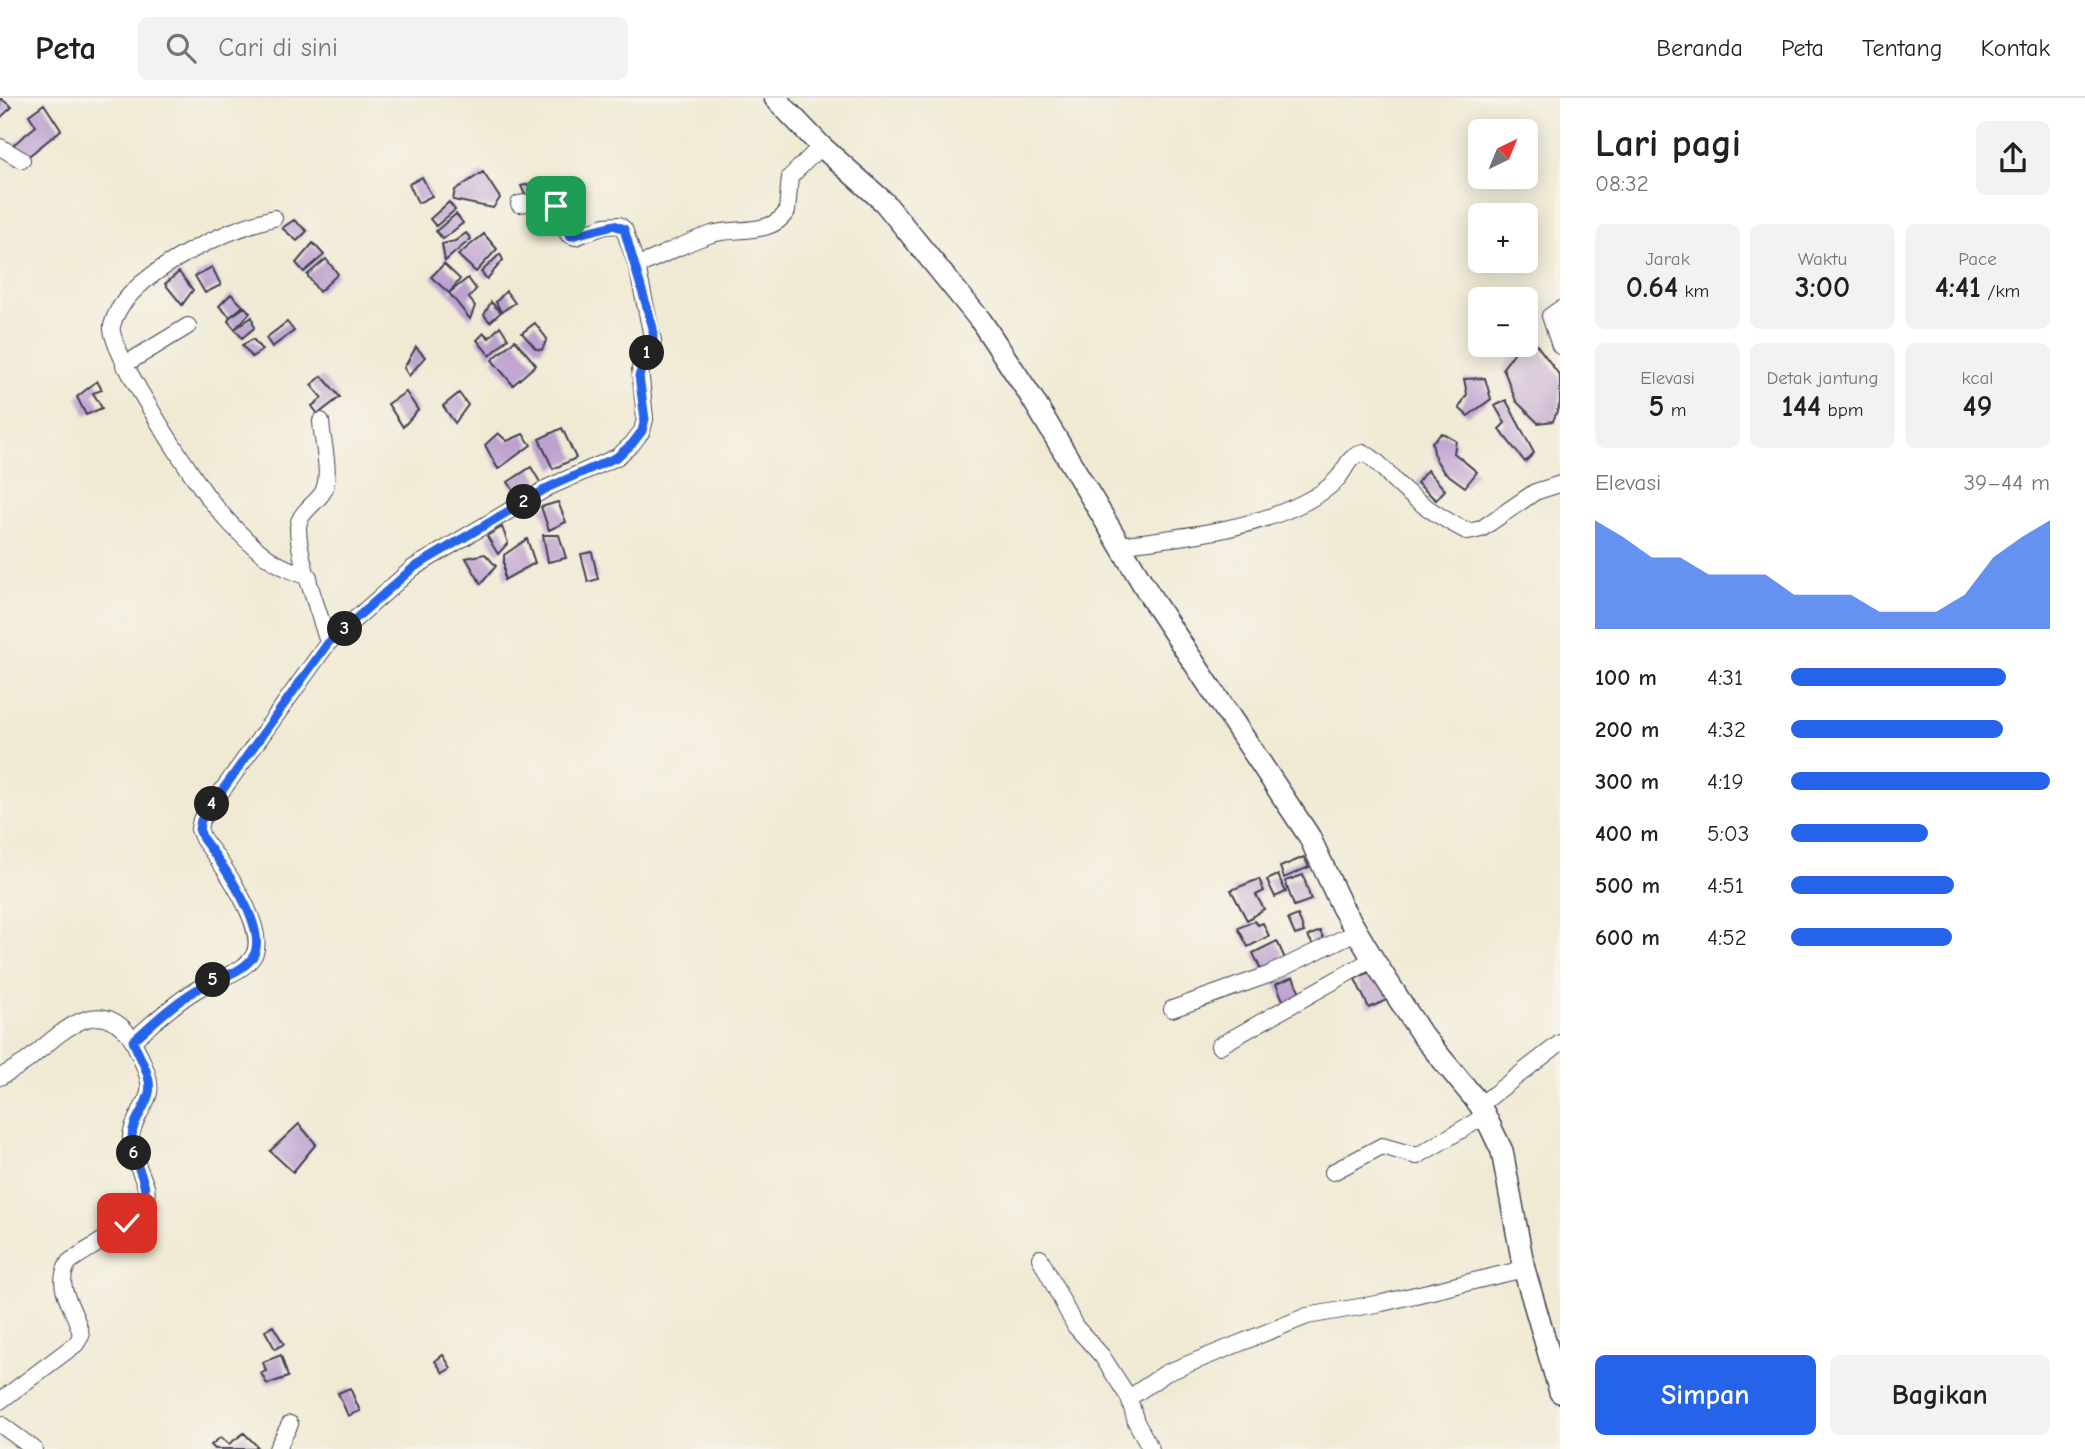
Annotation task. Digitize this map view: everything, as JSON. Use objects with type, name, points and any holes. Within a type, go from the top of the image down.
[{"type":"street","points":[[775,98],[821,146],[884,202],[981,321],[1032,398],[1118,545],[1309,836],[1356,932],[1373,959],[1422,1035],[1483,1111],[1502,1151],[1524,1269],[1560,1392]]},
{"type":"street","points":[[636,266],[713,234],[762,228],[776,222],[788,211],[788,185],[794,170],[821,146]]},
{"type":"street","points":[[0,147],[22,160]]},
{"type":"street","points":[[133,1041],[195,991],[246,965],[254,957],[256,934],[245,903],[203,839],[199,829],[201,820],[328,643],[424,559],[549,487],[617,457],[642,431],[645,419],[640,368],[653,341],[636,266],[624,229],[619,225],[605,226],[575,237],[568,234],[553,203],[546,200],[519,204]]},
{"type":"street","points":[[275,218],[247,224],[153,274],[135,291],[112,324],[111,336],[124,365],[212,502],[257,550],[282,568],[309,577]]},
{"type":"street","points":[[1560,309],[1550,316],[1560,346]]},
{"type":"street","points":[[124,365],[188,326]]},
{"type":"street","points":[[321,421],[326,479],[323,492],[299,519],[298,528],[303,559],[328,643]]},
{"type":"street","points":[[1118,545],[1190,536],[1269,517],[1305,502],[1329,486],[1340,476],[1349,460],[1364,453],[1375,459],[1400,486],[1423,504],[1468,532],[1481,529],[1535,492],[1560,484]]},
{"type":"street","points":[[1172,1009],[1268,975],[1356,932]]},
{"type":"street","points":[[1219,1046],[1373,959]]},
{"type":"street","points":[[0,1077],[26,1062],[64,1028],[90,1017],[100,1016],[124,1027],[133,1041],[150,1084],[149,1094],[131,1135],[134,1154],[147,1191],[145,1201],[127,1223],[87,1248],[69,1262],[63,1271],[61,1284],[80,1328],[81,1336],[76,1343],[0,1401]]},
{"type":"street","points":[[1333,1172],[1382,1146],[1417,1156],[1483,1111],[1560,1043]]},
{"type":"street","points":[[1040,1258],[1075,1326],[1102,1356],[1129,1398],[1136,1422],[1151,1449]]},
{"type":"street","points":[[1129,1398],[1166,1373],[1307,1316],[1382,1303],[1524,1269]]},
{"type":"street","points":[[0,1424],[34,1449]]},
{"type":"street","points":[[276,1449],[290,1424]]},
{"type":"building","points":[[0,98],[12,107],[0,118]]},
{"type":"building","points":[[44,104],[61,130],[25,159],[13,145],[36,126],[29,115]]},
{"type":"building","points":[[483,172],[500,198],[493,208],[453,200],[455,190]]},
{"type":"building","points":[[422,177],[432,196],[418,203],[409,184]]},
{"type":"building","points":[[534,183],[541,195],[527,199],[521,186]]},
{"type":"building","points":[[449,202],[455,210],[436,226],[430,219]]},
{"type":"building","points":[[456,214],[463,223],[443,239],[436,231]]},
{"type":"building","points":[[294,220],[307,231],[297,241],[282,228]]},
{"type":"building","points":[[466,233],[471,239],[445,261],[442,244],[455,241]]},
{"type":"building","points":[[484,234],[497,249],[476,272],[458,255]]},
{"type":"building","points":[[313,243],[324,255],[304,272],[296,263]]},
{"type":"building","points":[[500,254],[503,260],[487,279],[481,272]]},
{"type":"building","points":[[326,259],[338,274],[319,292],[307,275]]},
{"type":"building","points":[[444,264],[460,279],[449,293],[431,277]]},
{"type":"building","points":[[212,267],[221,285],[205,293],[195,276]]},
{"type":"building","points":[[179,272],[193,290],[182,305],[165,284]]},
{"type":"building","points":[[468,278],[476,289],[469,298],[475,306],[470,319],[449,293]]},
{"type":"building","points":[[506,291],[515,303],[501,312],[496,302]]},
{"type":"building","points":[[231,294],[243,306],[230,317],[219,306]]},
{"type":"building","points":[[491,302],[501,312],[490,322],[484,315]]},
{"type":"building","points":[[245,307],[250,313],[235,329],[252,317],[254,328],[242,338],[228,321]]},
{"type":"building","points":[[287,322],[294,331],[272,347],[266,338]]},
{"type":"building","points":[[535,323],[547,339],[542,350],[536,349],[522,333]]},
{"type":"building","points":[[500,326],[508,338],[490,356],[477,340],[484,333],[489,338]]},
{"type":"building","points":[[253,339],[262,350],[252,357],[242,345]]},
{"type":"building","points":[[515,340],[536,365],[513,385],[492,360]]},
{"type":"building","points":[[1538,346],[1560,376],[1560,403],[1553,421],[1538,423],[1516,401],[1503,368],[1511,357],[1538,357]]},
{"type":"building","points":[[416,347],[425,357],[409,376],[404,368]]},
{"type":"building","points":[[322,376],[340,397],[318,414],[312,406],[322,398],[311,385]]},
{"type":"building","points":[[1485,378],[1491,399],[1468,416],[1459,408],[1467,394],[1464,379]]},
{"type":"building","points":[[97,381],[102,390],[93,393],[102,408],[86,415],[77,397]]},
{"type":"building","points":[[406,392],[418,410],[403,427],[388,404]]},
{"type":"building","points":[[459,393],[468,405],[455,423],[443,406]]},
{"type":"building","points":[[1506,400],[1534,453],[1525,462],[1499,429],[1505,423],[1495,406]]},
{"type":"building","points":[[562,428],[576,458],[553,469],[539,439]]},
{"type":"building","points":[[498,433],[507,441],[523,434],[531,445],[498,469],[485,445]]},
{"type":"building","points":[[1442,433],[1456,441],[1454,453],[1477,472],[1465,487],[1443,471],[1435,458],[1432,442]]},
{"type":"building","points":[[531,467],[540,482],[519,499],[508,482]]},
{"type":"building","points":[[1427,470],[1445,490],[1436,500],[1417,483]]},
{"type":"building","points":[[558,502],[566,522],[549,530],[541,507]]},
{"type":"building","points":[[502,527],[508,543],[498,554],[487,536]]},
{"type":"building","points":[[543,535],[559,535],[566,558],[548,562]]},
{"type":"building","points":[[527,539],[535,563],[504,580],[504,555]]},
{"type":"building","points":[[592,552],[598,579],[588,582],[581,554]]},
{"type":"building","points":[[485,554],[496,566],[481,584],[466,558]]},
{"type":"building","points":[[1304,857],[1309,867],[1284,878],[1280,867]]},
{"type":"building","points":[[1278,875],[1286,892],[1275,897],[1267,880]]},
{"type":"building","points":[[1303,875],[1311,900],[1294,906],[1285,881]]},
{"type":"building","points":[[1259,879],[1264,891],[1256,895],[1264,909],[1247,920],[1231,890]]},
{"type":"building","points":[[1298,915],[1304,932],[1295,935],[1288,919]]},
{"type":"building","points":[[1254,921],[1258,925],[1263,923],[1269,936],[1248,947],[1238,928]]},
{"type":"building","points":[[1320,931],[1327,946],[1316,951],[1308,936]]},
{"type":"building","points":[[1277,941],[1286,961],[1262,972],[1253,953]]},
{"type":"building","points":[[1375,969],[1389,999],[1369,1008],[1355,979]]},
{"type":"building","points":[[1293,977],[1305,1004],[1288,1012],[1276,984]]},
{"type":"building","points":[[299,1124],[316,1144],[293,1172],[270,1151]]},
{"type":"building","points":[[273,1326],[284,1344],[275,1349],[265,1331]]},
{"type":"building","points":[[281,1355],[288,1377],[267,1384],[261,1373],[266,1371],[263,1362]]},
{"type":"building","points":[[443,1355],[451,1368],[443,1373],[435,1361]]},
{"type":"building","points":[[350,1388],[360,1411],[348,1416],[338,1393]]},
{"type":"building","points":[[244,1433],[257,1446],[254,1449],[215,1449],[211,1445],[221,1437],[229,1444]]},
{"type":"route","points":[[127,1223],[137,1214],[147,1196],[131,1135],[149,1094],[150,1084],[133,1041],[168,1010],[195,991],[246,965],[254,957],[257,946],[256,934],[245,903],[203,839],[199,829],[201,820],[328,643],[413,568],[424,559],[549,487],[617,457],[642,431],[645,419],[639,376],[653,341],[653,328],[624,229],[619,225],[605,226],[581,236],[571,236],[561,221],[556,206]]}]
